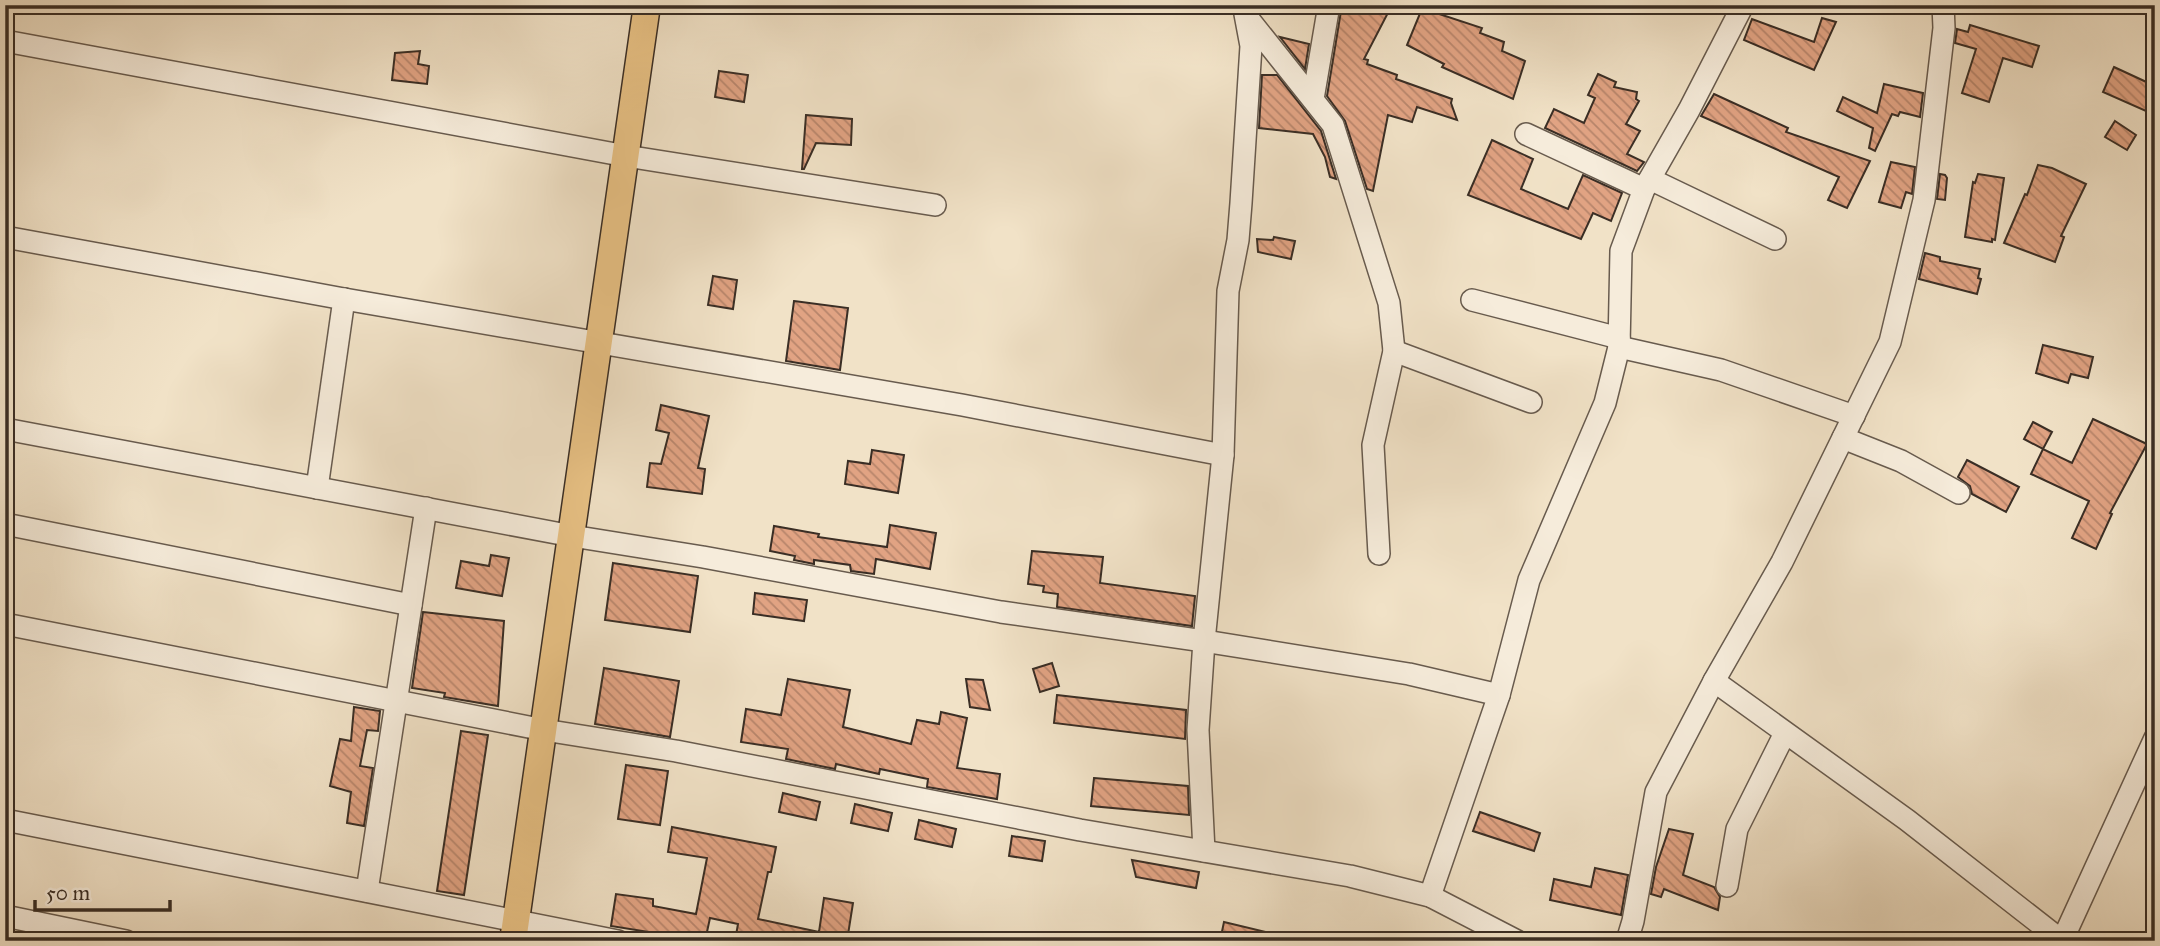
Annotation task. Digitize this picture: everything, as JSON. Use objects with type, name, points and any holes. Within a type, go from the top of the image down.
[{"type":"main road","points":[[514,930],[648,5]]},
{"type":"street","points":[[1313,99],[1329,5]]},
{"type":"street","points":[[1430,897],[1499,695],[1529,580],[1605,403],[1619,342],[1621,251],[1647,184],[1743,5]]},
{"type":"street","points":[[1627,941],[1656,792],[1714,681],[1782,562],[1890,342],[1924,200],[1944,28],[1943,5]]},
{"type":"street","points":[[1244,10],[1334,125],[1389,303],[1394,351],[1373,445],[1379,554]]},
{"type":"street","points":[[1204,851],[1198,730],[1203,641],[1223,455],[1228,291],[1238,240],[1251,46],[1244,10]]},
{"type":"street","points":[[5,41],[626,156],[935,205]]},
{"type":"street","points":[[1526,134],[1775,239]]},
{"type":"street","points":[[5,237],[344,299],[962,405],[1223,455]]},
{"type":"street","points":[[317,488],[344,299]]},
{"type":"street","points":[[1472,300],[1721,370],[1854,415]]},
{"type":"street","points":[[1394,351],[1531,402]]},
{"type":"street","points":[[5,429],[572,536],[1001,611],[1409,674],[1499,695]]},
{"type":"street","points":[[1843,438],[1901,461],[1959,493]]},
{"type":"street","points":[[367,891],[426,508]]},
{"type":"street","points":[[5,524],[411,605]]},
{"type":"street","points":[[5,624],[544,730],[676,751],[1080,830],[1350,876],[1430,897],[1517,941]]},
{"type":"street","points":[[1714,681],[1907,820],[2062,941],[2155,738]]},
{"type":"street","points":[[1727,886],[1737,829],[1784,733]]},
{"type":"street","points":[[5,820],[367,891],[514,930],[618,941]]},
{"type":"street","points":[[5,916],[126,941]]},
{"type":"building","points":[[1342,5],[1392,5],[1364,59],[1368,60],[1367,64],[1397,75],[1396,79],[1452,99],[1457,120],[1417,107],[1412,122],[1388,115],[1373,191],[1367,189],[1345,121],[1327,96]]},
{"type":"building","points":[[1424,9],[1482,28],[1480,33],[1504,42],[1502,51],[1525,61],[1513,99],[1442,67],[1444,64],[1407,45]]},
{"type":"building","points":[[1822,18],[1836,22],[1814,70],[1744,40],[1752,19],[1814,42]]},
{"type":"building","points":[[1970,25],[2039,46],[2032,67],[2003,58],[1989,102],[1962,93],[1976,49],[1955,43],[1957,29],[1968,32]]},
{"type":"building","points":[[1280,37],[1309,44],[1305,69]]},
{"type":"building","points":[[420,51],[418,64],[429,66],[427,84],[392,80],[395,53]]},
{"type":"building","points":[[2114,67],[2155,86],[2155,115],[2103,92]]},
{"type":"building","points":[[719,71],[748,75],[744,102],[715,97]]},
{"type":"building","points":[[1598,74],[1616,82],[1614,87],[1637,92],[1636,99],[1639,101],[1626,124],[1640,131],[1627,154],[1644,162],[1637,171],[1545,128],[1554,109],[1584,123],[1595,98],[1588,95]]},
{"type":"building","points":[[1262,75],[1277,75],[1321,131],[1336,179],[1330,177],[1325,157],[1313,134],[1259,128]]},
{"type":"building","points":[[1884,84],[1923,93],[1920,117],[1900,112],[1898,116],[1892,114],[1875,151],[1869,148],[1873,128],[1837,111],[1843,97],[1877,113]]},
{"type":"building","points":[[1714,94],[1788,128],[1786,132],[1870,161],[1847,208],[1828,200],[1839,177],[1701,116]]},
{"type":"building","points":[[806,115],[852,119],[851,145],[816,143],[802,169]]},
{"type":"building","points":[[2115,121],[2136,135],[2127,150],[2105,137]]},
{"type":"building","points":[[1492,140],[1533,159],[1521,189],[1568,209],[1583,175],[1622,193],[1611,221],[1593,213],[1581,239],[1468,195]]},
{"type":"building","points":[[1891,162],[1915,167],[1912,194],[1906,192],[1901,208],[1879,202]]},
{"type":"building","points":[[2038,165],[2052,168],[2086,184],[2061,236],[2064,237],[2055,262],[2004,243]]},
{"type":"building","points":[[1940,174],[1947,178],[1945,200],[1937,199]]},
{"type":"building","points":[[1978,174],[2004,178],[1995,240],[1992,239],[1992,242],[1965,237],[1973,182],[1975,183]]},
{"type":"building","points":[[1274,237],[1295,241],[1291,259],[1258,252],[1257,239],[1273,240]]},
{"type":"building","points":[[1925,253],[1940,257],[1940,261],[1980,269],[1978,278],[1981,279],[1977,294],[1919,279]]},
{"type":"building","points":[[713,276],[737,280],[733,309],[708,305]]},
{"type":"building","points":[[794,301],[848,308],[840,370],[786,361]]},
{"type":"building","points":[[2043,345],[2093,357],[2088,378],[2071,374],[2068,383],[2036,373]]},
{"type":"building","points":[[661,405],[709,416],[698,468],[705,469],[702,494],[647,487],[650,463],[661,464],[669,433],[656,430]]},
{"type":"building","points":[[2093,419],[2147,444],[2110,513],[2112,514],[2096,549],[2072,538],[2089,501],[2031,474],[2043,449],[2072,463]]},
{"type":"building","points":[[2033,422],[2052,432],[2043,449],[2024,439]]},
{"type":"building","points":[[872,450],[904,455],[898,493],[845,484],[848,461],[870,464]]},
{"type":"building","points":[[1967,460],[2019,487],[2006,512],[1972,494],[1970,486],[1958,477]]},
{"type":"building","points":[[890,525],[936,533],[930,569],[876,559],[874,574],[851,571],[850,565],[814,560],[814,564],[794,560],[795,556],[770,551],[774,526],[819,534],[818,537],[887,547]]},
{"type":"building","points":[[1032,551],[1103,557],[1100,583],[1195,596],[1192,626],[1057,607],[1058,594],[1043,592],[1044,586],[1028,584]]},
{"type":"building","points":[[491,555],[509,558],[502,596],[456,588],[461,561],[489,566]]},
{"type":"building","points":[[613,563],[698,576],[690,632],[605,620]]},
{"type":"building","points":[[755,593],[807,600],[804,621],[753,614]]},
{"type":"building","points":[[423,612],[504,621],[498,706],[444,697],[445,693],[412,688]]},
{"type":"building","points":[[1052,663],[1059,686],[1040,692],[1033,669]]},
{"type":"building","points":[[604,668],[679,681],[670,737],[595,724]]},
{"type":"building","points":[[788,679],[850,690],[843,727],[911,744],[917,720],[939,724],[941,712],[967,718],[957,768],[1000,774],[997,799],[927,787],[928,779],[880,769],[879,774],[836,764],[835,769],[786,759],[788,749],[741,742],[746,709],[781,715]]},
{"type":"building","points":[[966,679],[983,680],[990,710],[970,707]]},
{"type":"building","points":[[1057,695],[1186,710],[1185,739],[1054,723]]},
{"type":"building","points":[[354,707],[380,711],[378,731],[367,730],[360,766],[373,768],[364,826],[347,823],[351,792],[330,786],[340,739],[351,741]]},
{"type":"building","points":[[461,731],[488,735],[464,895],[437,891]]},
{"type":"building","points":[[626,765],[668,771],[660,825],[618,819]]},
{"type":"building","points":[[1094,778],[1188,786],[1189,815],[1091,806]]},
{"type":"building","points":[[783,793],[820,802],[816,820],[779,812]]},
{"type":"building","points":[[855,804],[892,813],[888,831],[851,823]]},
{"type":"building","points":[[1480,812],[1540,833],[1534,851],[1473,831]]},
{"type":"building","points":[[919,820],[956,829],[952,847],[915,839]]},
{"type":"building","points":[[672,827],[776,847],[758,919],[819,932],[824,898],[853,903],[847,941],[735,941],[738,924],[710,918],[705,941],[611,926],[616,894],[653,899],[653,906],[696,914],[707,858],[668,852]]},
{"type":"building","points":[[1669,829],[1693,834],[1683,875],[1714,887],[1720,897],[1718,910],[1664,889],[1661,897],[1651,894],[1656,867]]},
{"type":"building","points":[[1012,836],[1045,841],[1042,861],[1009,856]]},
{"type":"building","points":[[1132,860],[1199,872],[1196,888],[1136,877]]},
{"type":"building","points":[[1595,868],[1628,875],[1621,915],[1550,900],[1554,879],[1591,887]]},
{"type":"building","points":[[1224,922],[1278,935],[1278,941],[1220,941]]}]
